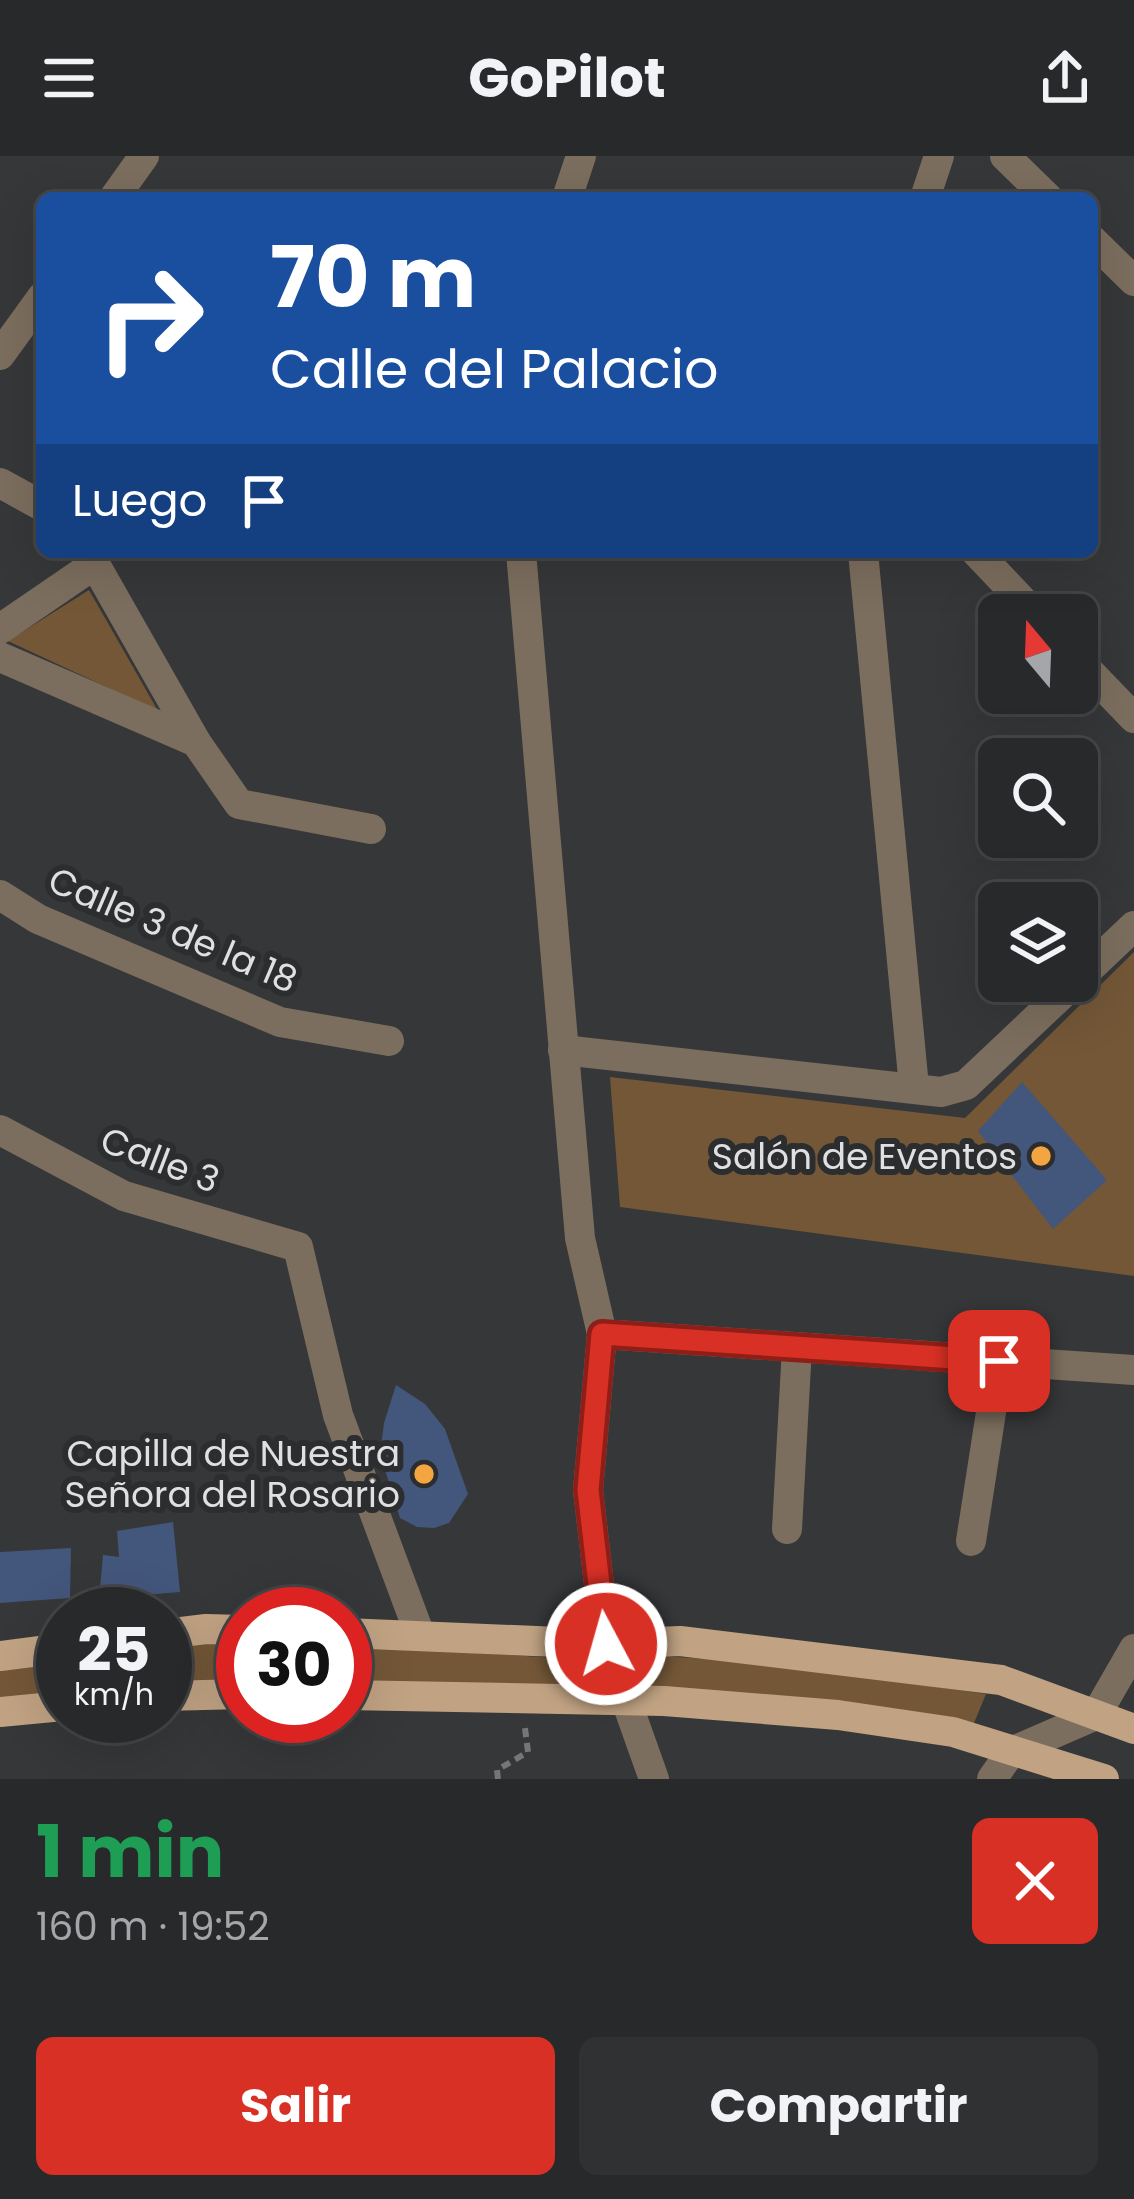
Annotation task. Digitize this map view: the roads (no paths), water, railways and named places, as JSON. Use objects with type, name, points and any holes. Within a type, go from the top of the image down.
[{"type":"main road","points":[[372,1634],[606,1644],[680,1641],[1000,1680],[1134,1729]]},
{"type":"main road","points":[[0,1656],[36,1651]]},
{"type":"main road","points":[[372,1695],[624,1700],[838,1715],[953,1732],[1104,1779]]},
{"type":"main road","points":[[0,1712],[36,1709]]},
{"type":"street","points":[[118,192],[144,156]]},
{"type":"street","points":[[569,192],[580,156]]},
{"type":"street","points":[[927,192],[939,156]]},
{"type":"street","points":[[1005,156],[1042,192]]},
{"type":"street","points":[[1098,246],[1134,281]]},
{"type":"street","points":[[0,355],[36,305]]},
{"type":"street","points":[[0,483],[36,503]]},
{"type":"street","points":[[0,629],[91,558],[196,742],[239,803],[371,829]]},
{"type":"street","points":[[522,558],[580,1238],[602,1334],[588,1490],[606,1644],[654,1779]]},
{"type":"street","points":[[864,558],[914,1087]]},
{"type":"street","points":[[982,558],[1016,594]]},
{"type":"street","points":[[0,657],[196,742]]},
{"type":"street","points":[[1098,680],[1134,718]]},
{"type":"street","name":"Calle 3 de la 18","points":[[0,895],[38,919],[280,1022],[389,1041]]},
{"type":"street","points":[[1098,961],[1134,926]]},
{"type":"street","points":[[563,1050],[941,1092],[966,1085],[1055,1002]]},
{"type":"street","name":"Calle 3","points":[[0,1130],[124,1196],[298,1247],[338,1415],[420,1635]]},
{"type":"street","points":[[602,1334],[1134,1370]]},
{"type":"street","points":[[787,1529],[797,1347]]},
{"type":"street","points":[[971,1541],[999,1361]]},
{"type":"street","points":[[992,1779],[1011,1752],[1096,1715],[1134,1649]]},
{"type":"place","name":"Salón de Eventos","points":[[1041,1156]]},
{"type":"place","name":"Capilla de Nuestra Señora del Rosario","points":[[424,1474]]}]
